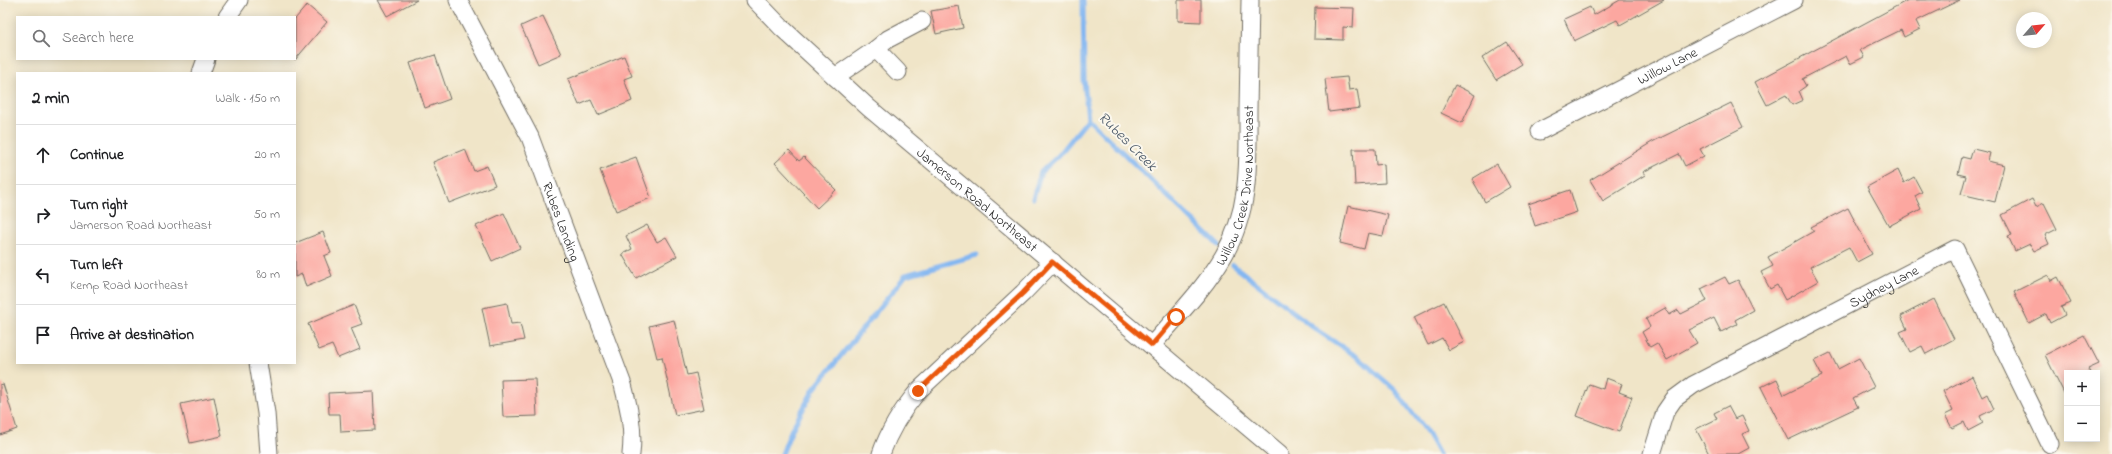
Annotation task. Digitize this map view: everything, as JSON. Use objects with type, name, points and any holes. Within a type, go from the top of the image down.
[{"type":"street","name":"Rubes Landing","points":[[458,0],[512,100],[530,137],[545,175],[624,385],[631,418],[633,440],[631,454]]},
{"type":"street","name":"Jamerson Road Northeast","points":[[755,0],[782,28],[835,77],[1280,454]]},
{"type":"street","name":"Willow Creek Drive Northeast","points":[[1152,345],[1208,279],[1224,254],[1236,230],[1241,213],[1247,185],[1249,157],[1250,0]]},
{"type":"street","name":"Willow Lane","points":[[1540,131],[1794,0]]},
{"type":"street","points":[[835,77],[876,50],[888,39],[922,21]]},
{"type":"street","points":[[876,50],[898,72]]},
{"type":"street","points":[[201,72],[206,60]]},
{"type":"street","name":"Sydney Lane","points":[[1652,454],[1665,412],[1674,398],[1693,384],[1955,249],[2050,444]]},
{"type":"street","points":[[881,454],[904,407],[918,391],[1023,293],[1052,262]]},
{"type":"street","points":[[258,364],[266,413],[269,454]]},
{"type":"building","points":[[378,0],[417,0],[387,16]]},
{"type":"building","points":[[1178,0],[1201,0],[1201,22],[1178,21]]},
{"type":"building","points":[[1620,0],[1664,0],[1620,25],[1617,20],[1574,41],[1564,19],[1590,7],[1594,15]]},
{"type":"building","points":[[1908,0],[1960,0],[1916,21],[1920,29],[1904,37],[1901,30],[1860,50],[1864,57],[1850,64],[1846,56],[1802,79],[1806,86],[1799,91],[1803,100],[1792,105],[1786,95],[1767,105],[1755,82]]},
{"type":"building","points":[[307,5],[327,22],[296,59],[296,18]]},
{"type":"building","points":[[959,6],[963,28],[936,34],[931,11]]},
{"type":"building","points":[[1315,7],[1354,8],[1353,28],[1343,27],[1343,40],[1314,39]]},
{"type":"building","points":[[543,16],[561,54],[538,64],[521,26]]},
{"type":"building","points":[[1507,42],[1522,64],[1496,80],[1482,58]]},
{"type":"building","points":[[435,55],[450,99],[425,108],[410,63]]},
{"type":"building","points":[[624,56],[632,76],[624,79],[632,101],[598,115],[591,100],[579,105],[568,79]]},
{"type":"building","points":[[1347,77],[1349,90],[1357,89],[1360,108],[1329,112],[1325,79]]},
{"type":"building","points":[[1455,85],[1475,95],[1462,123],[1441,113]]},
{"type":"building","points":[[1731,103],[1743,127],[1700,149],[1704,156],[1685,166],[1679,154],[1643,172],[1645,175],[1603,201],[1590,180],[1652,142]]},
{"type":"building","points":[[465,149],[474,171],[487,166],[495,185],[449,203],[433,162]]},
{"type":"building","points":[[1353,149],[1375,149],[1376,165],[1384,164],[1385,183],[1355,185]]},
{"type":"building","points":[[1973,149],[1990,153],[1988,161],[2004,165],[1995,202],[1961,194],[1966,176],[1958,174],[1962,157],[1970,159]]},
{"type":"building","points":[[789,150],[799,161],[804,157],[836,190],[817,208],[775,163]]},
{"type":"building","points":[[636,157],[651,198],[616,211],[600,170]]},
{"type":"building","points":[[1497,164],[1510,187],[1485,202],[1472,179]]},
{"type":"building","points":[[1898,170],[1904,183],[1914,177],[1922,192],[1915,196],[1921,209],[1889,226],[1867,187]]},
{"type":"building","points":[[1570,190],[1577,212],[1535,226],[1528,204]]},
{"type":"building","points":[[2032,199],[2036,207],[2044,203],[2057,229],[2045,235],[2049,244],[2034,251],[2030,244],[2015,251],[2008,236],[2012,235],[2002,215]]},
{"type":"building","points":[[1348,206],[1388,215],[1383,236],[1368,233],[1364,249],[1340,243]]},
{"type":"building","points":[[1848,208],[1872,254],[1857,262],[1849,247],[1810,267],[1818,281],[1785,300],[1777,285],[1770,289],[1761,272],[1773,266],[1768,257],[1814,231],[1811,227]]},
{"type":"building","points":[[504,213],[520,248],[492,261],[476,226]]},
{"type":"building","points":[[647,225],[657,242],[666,237],[677,256],[636,278],[622,254],[632,249],[626,236]]},
{"type":"building","points":[[323,232],[331,253],[324,256],[332,276],[306,287],[302,274],[296,277],[296,243]]},
{"type":"building","points":[[2048,275],[2051,281],[2058,277],[2071,303],[2061,307],[2065,315],[2050,323],[2046,314],[2029,323],[2014,292]]},
{"type":"building","points":[[1725,277],[1729,284],[1738,280],[1753,310],[1735,320],[1737,324],[1721,332],[1714,318],[1689,330],[1697,343],[1667,360],[1657,343],[1650,347],[1642,332],[1650,327],[1646,319],[1665,308],[1669,315],[1678,310],[1681,314],[1707,301],[1701,289]]},
{"type":"building","points":[[1934,299],[1954,339],[1926,354],[1922,346],[1910,352],[1900,332],[1907,329],[1901,316]]},
{"type":"building","points":[[1444,302],[1464,342],[1449,350],[1442,338],[1428,345],[1414,317]]},
{"type":"building","points":[[507,303],[511,324],[520,323],[524,340],[490,346],[482,308]]},
{"type":"building","points":[[354,305],[362,324],[351,328],[360,349],[338,358],[332,345],[319,350],[308,324]]},
{"type":"building","points":[[674,320],[687,375],[696,373],[704,409],[675,415],[662,357],[657,358],[649,326]]},
{"type":"building","points":[[2084,335],[2099,364],[2088,370],[2064,370],[2064,393],[2045,355]]},
{"type":"building","points":[[1830,353],[1838,369],[1859,358],[1874,387],[1853,398],[1858,407],[1788,440],[1761,387],[1777,379],[1784,395],[1822,376],[1814,361]]},
{"type":"building","points":[[1972,376],[1982,397],[1987,394],[1994,409],[1980,416],[1983,423],[1968,431],[1964,422],[1952,428],[1945,415],[1953,411],[1943,391]]},
{"type":"building","points":[[1606,378],[1622,384],[1619,392],[1632,397],[1619,432],[1577,416],[1589,384],[1603,389]]},
{"type":"building","points":[[535,379],[537,416],[503,417],[501,380]]},
{"type":"building","points":[[3,384],[17,429],[0,435],[0,385]]},
{"type":"building","points":[[373,391],[375,430],[341,432],[340,414],[329,414],[328,393]]},
{"type":"building","points":[[214,397],[222,436],[190,443],[181,404]]},
{"type":"building","points":[[1728,406],[1735,419],[1742,416],[1749,431],[1742,434],[1749,448],[1738,454],[1709,454],[1696,429],[1717,419],[1714,413]]},
{"type":"waterway","name":"Rubes Creek","points":[[1083,0],[1084,80],[1088,119],[1219,246]]},
{"type":"waterway","points":[[1033,198],[1041,172],[1059,155],[1088,119]]},
{"type":"waterway","points":[[782,454],[791,431],[814,389],[906,275],[977,255]]},
{"type":"waterway","name":"Rubes Creek","points":[[1233,265],[1318,331],[1359,358],[1395,390],[1425,429],[1439,454]]},
{"type":"route","points":[[918,391],[1023,293],[1052,262],[1152,345],[1176,317]]}]
